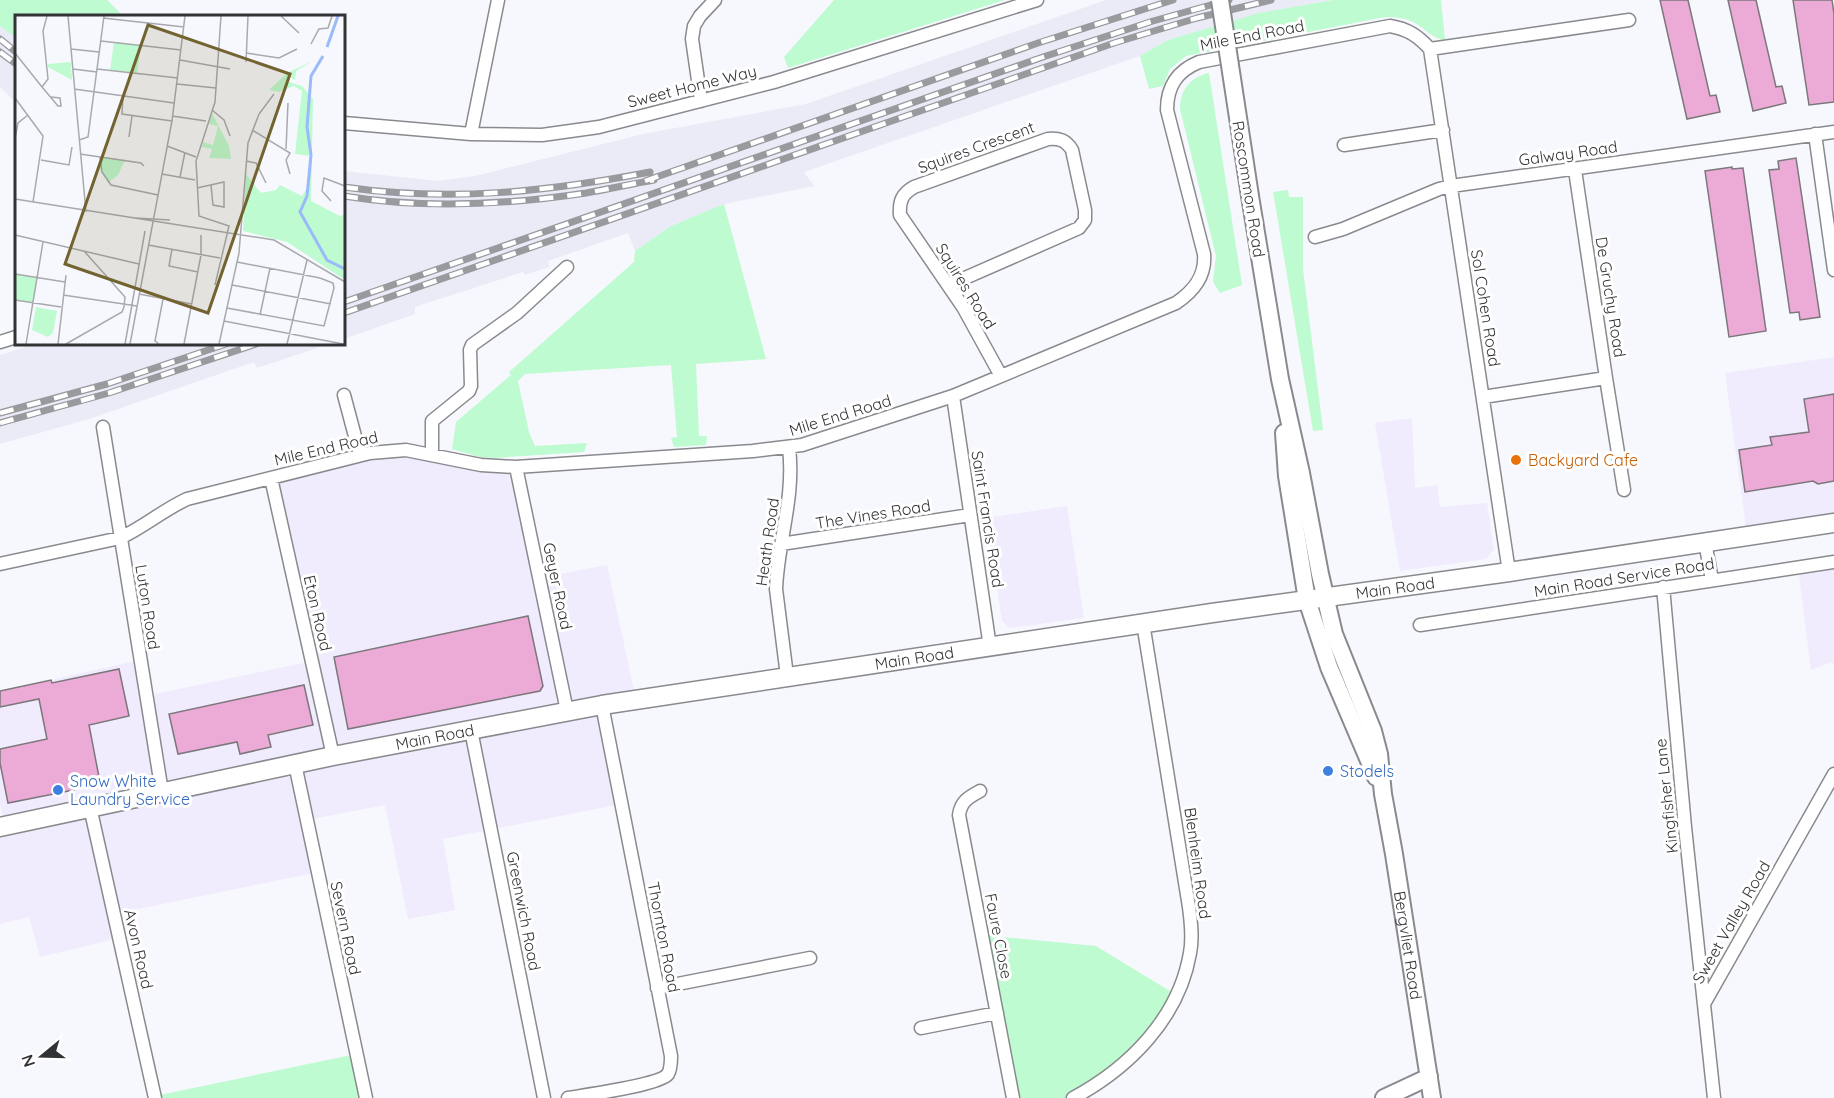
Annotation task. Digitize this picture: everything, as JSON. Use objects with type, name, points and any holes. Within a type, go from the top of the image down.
[{"type":"main road","name":"Main Road","points":[[0,826],[333,756],[602,705],[1143,623],[1509,572],[1834,523]]},
{"type":"street","points":[[471,134],[498,0]]},
{"type":"street","points":[[701,101],[692,39],[694,26],[715,0]]},
{"type":"street","name":"Sweet Home Way","points":[[345,123],[471,134],[542,135],[599,127],[774,82],[1037,0]]},
{"type":"street","name":"Roscommon Road","points":[[1220,0],[1280,379],[1325,597]]},
{"type":"street","points":[[1431,49],[1629,20]]},
{"type":"street","name":"Mile End Road","points":[[0,564],[120,538],[187,499],[360,455],[405,450],[481,465],[516,467],[789,448],[953,396],[1176,303],[1191,292],[1197,284],[1205,264],[1204,254],[1167,110],[1167,98],[1171,85],[1178,74],[1187,67],[1199,62],[1390,26],[1403,28],[1417,35],[1431,49]]},
{"type":"street","name":"Sol Cohen Road","points":[[1431,49],[1509,572]]},
{"type":"street","points":[[1344,145],[1443,130]]},
{"type":"street","name":"Galway Road","points":[[1315,237],[1342,229],[1451,186],[1834,132]]},
{"type":"street","points":[[1815,134],[1834,270]]},
{"type":"street","name":"Squires Crescent","points":[[900,215],[900,203],[905,192],[914,187],[1048,139],[1056,138],[1068,144],[1072,150],[1085,210],[1083,224],[1079,228],[949,285]]},
{"type":"street","name":"De Gruchy Road","points":[[1483,397],[1606,378],[1575,170]]},
{"type":"street","name":"Squires Road","points":[[900,215],[963,307],[1001,376]]},
{"type":"street","points":[[432,455],[432,421],[465,395],[471,386],[470,350],[472,345],[517,313],[567,267]]},
{"type":"street","points":[[0,342],[15,337]]},
{"type":"street","points":[[1606,378],[1624,490]]},
{"type":"street","name":"Roscommon Road","points":[[1280,379],[1287,476],[1307,600]]},
{"type":"street","points":[[345,395],[360,455]]},
{"type":"street","name":"Saint Francis Road","points":[[953,396],[990,647]]},
{"type":"street","name":"Luton Road","points":[[103,427],[162,792]]},
{"type":"street","name":"Heath Road","points":[[787,676],[776,589],[790,489],[789,448]]},
{"type":"street","name":"Geyer Road","points":[[516,467],[567,711]]},
{"type":"street","name":"Eton Road","points":[[271,478],[333,756]]},
{"type":"street","name":"The Vines Road","points":[[781,544],[970,516]]},
{"type":"street","points":[[1705,542],[1712,580]]},
{"type":"street","name":"Main Road Service Road","points":[[1420,625],[1834,562]]},
{"type":"street","name":"Kingfisher Lane","points":[[1663,587],[1685,827],[1705,1002]]},
{"type":"street","name":"Bergvliet Road","points":[[1325,597],[1334,634],[1377,743],[1383,794],[1432,1098]]},
{"type":"street","name":"Bergvliet Road","points":[[1307,600],[1329,667],[1383,794]]},
{"type":"street","name":"Blenheim Road","points":[[1073,1098],[1120,1066],[1151,1035],[1178,996],[1190,952],[1190,907],[1143,623]]},
{"type":"street","name":"Thornton Road","points":[[568,1098],[655,1082],[669,1073],[671,1056],[602,705]]},
{"type":"street","name":"Greenwich Road","points":[[471,730],[544,1098]]},
{"type":"street","name":"Severn Road","points":[[295,764],[366,1098]]},
{"type":"street","name":"Sweet Valley Road","points":[[1714,1098],[1705,1002],[1834,774]]},
{"type":"street","name":"Faure Close","points":[[980,790],[960,806],[959,815],[1013,1098]]},
{"type":"street","name":"Avon Road","points":[[90,807],[155,1098]]},
{"type":"street","points":[[657,988],[810,958]]},
{"type":"street","points":[[921,1028],[997,1013]]},
{"type":"street","points":[[1384,1098],[1429,1077]]},
{"type":"shaded area","points":[[0,0],[107,0],[122,15],[15,15],[15,102],[0,87]]},
{"type":"shaded area","points":[[1106,0],[1333,0],[1265,12],[1168,40],[1140,56],[804,172],[814,186],[724,204],[671,226],[635,251],[628,233],[548,261],[549,267],[525,275],[523,272],[415,307],[415,314],[345,339],[345,171],[438,181],[475,176],[643,134],[806,104]]},
{"type":"shaded area","points":[[25,345],[326,345],[257,368],[254,362],[89,419],[0,444],[0,355],[25,347]]},
{"type":"shaded area","points":[[1834,357],[1834,523],[1747,535],[1725,373]]},
{"type":"shaded area","points":[[1412,418],[1415,488],[1437,485],[1440,507],[1487,503],[1494,549],[1486,559],[1400,571],[1375,423]]},
{"type":"shaded area","points":[[406,450],[516,467],[539,578],[607,565],[636,700],[602,705],[621,804],[443,839],[455,910],[408,919],[385,805],[307,820],[318,872],[114,914],[119,938],[40,957],[29,917],[0,924],[0,827],[4,825],[0,804],[0,691],[140,660],[146,696],[312,661],[271,478]]},
{"type":"shaded area","points":[[1067,506],[1084,618],[1010,628],[1002,621],[986,518]]},
{"type":"shaded area","points":[[1834,562],[1834,664],[1831,662],[1811,670],[1798,567]]},
{"type":"green space","points":[[0,0],[107,0],[122,15],[15,15],[15,37],[0,26]]},
{"type":"green space","points":[[834,0],[1005,0],[788,68],[784,57]]},
{"type":"green space","points":[[1333,0],[1441,0],[1445,40],[1433,36],[1412,21],[1385,17],[1186,56],[1170,69],[1163,86],[1149,89],[1140,56],[1168,40],[1259,13]]},
{"type":"green space","points":[[1209,73],[1242,285],[1220,293],[1213,282],[1216,256],[1180,109],[1180,102],[1187,85],[1196,78]]},
{"type":"green space","points":[[1288,190],[1289,197],[1303,197],[1303,269],[1323,430],[1313,431],[1273,192]]},
{"type":"green space","points":[[724,204],[766,359],[696,364],[699,436],[707,436],[706,445],[674,447],[671,438],[677,437],[671,365],[525,374],[518,381],[529,432],[535,446],[587,443],[584,452],[494,458],[480,457],[452,449],[456,422],[511,375],[509,372],[634,262],[635,251],[671,226]]},
{"type":"green space","points":[[982,935],[1096,946],[1178,996],[1151,1035],[1073,1098],[1013,1098]]},
{"type":"green space","points":[[356,1054],[366,1098],[155,1098],[155,1096]]},
{"type":"building","points":[[1660,0],[1688,0],[1710,96],[1716,95],[1720,112],[1687,119]]},
{"type":"building","points":[[1728,0],[1756,0],[1776,87],[1782,86],[1786,103],[1753,111]]},
{"type":"building","points":[[1793,0],[1832,0],[1834,102],[1809,105]]},
{"type":"building","points":[[1796,158],[1820,317],[1800,320],[1799,312],[1790,313],[1769,170],[1779,169],[1778,161]]},
{"type":"building","points":[[1732,167],[1732,169],[1743,168],[1766,331],[1729,337],[1705,171]]},
{"type":"building","points":[[1834,394],[1834,481],[1818,484],[1813,481],[1745,492],[1739,450],[1772,445],[1770,437],[1809,432],[1804,399]]},
{"type":"building","points":[[528,616],[543,686],[540,691],[348,729],[334,657]]},
{"type":"building","points":[[119,669],[129,716],[89,725],[99,777],[72,782],[74,790],[8,803],[0,763],[0,749],[47,739],[39,699],[0,707],[0,691]]},
{"type":"building","points":[[304,685],[313,725],[268,735],[271,747],[240,754],[237,742],[178,754],[169,714]]},
{"type":"railway","points":[[645,181],[1038,43],[1173,0]]},
{"type":"railway","points":[[345,302],[1043,57],[1153,21],[1229,0]]},
{"type":"railway","points":[[345,313],[1114,43],[1197,18],[1271,0]]},
{"type":"railway","points":[[0,39],[15,51]]},
{"type":"railway","points":[[0,52],[15,63]]},
{"type":"railway","points":[[345,187],[422,194],[498,193],[574,185],[650,172]]},
{"type":"railway","points":[[345,196],[404,203],[495,203],[586,193],[654,180]]},
{"type":"railway","points":[[0,413],[107,384],[223,345]]},
{"type":"railway","points":[[0,423],[109,393],[253,345]]},
{"type":"place","name":"Backyard Cafe","points":[[1516,460]]},
{"type":"place","name":"Stodels","points":[[1328,771]]},
{"type":"place","name":"Snow White Laundry Service","points":[[58,790]]}]
